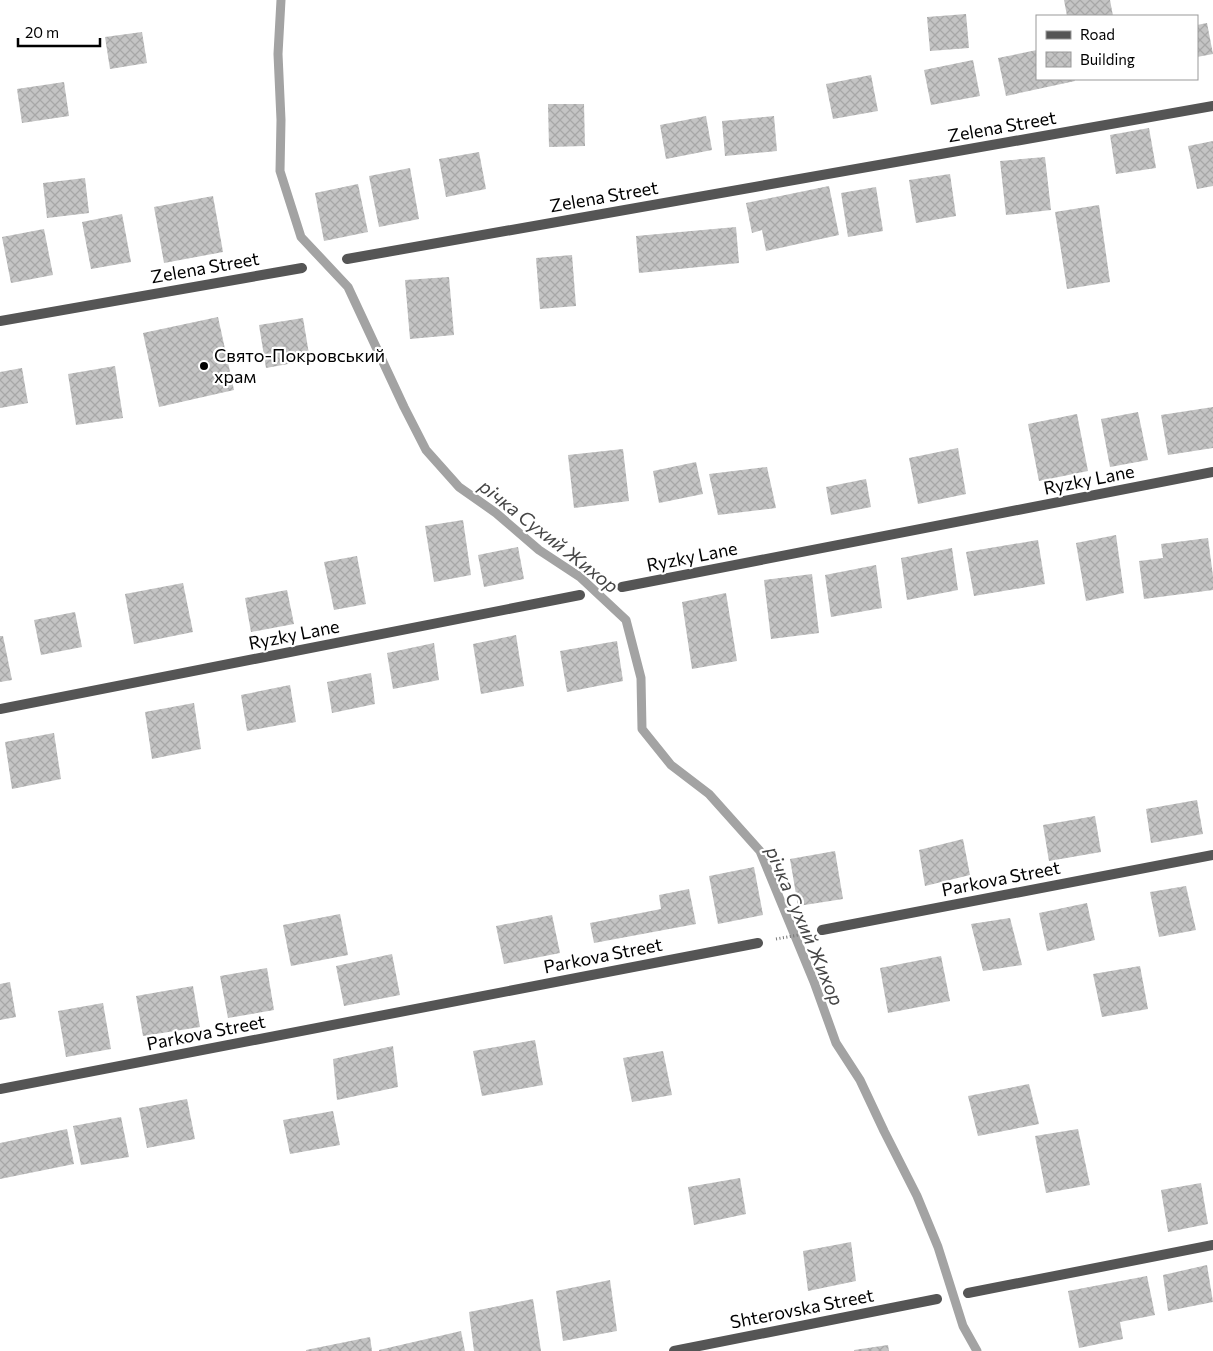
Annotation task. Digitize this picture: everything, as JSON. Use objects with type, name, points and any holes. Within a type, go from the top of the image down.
[{"type":"street","name":"Zelena Street","points":[[347,259],[1213,106]]},
{"type":"street","name":"Zelena Street","points":[[0,321],[302,268]]},
{"type":"street","name":"Ryzky Lane","points":[[622,587],[1213,472]]},
{"type":"street","name":"Ryzky Lane","points":[[0,708],[580,595]]},
{"type":"street","name":"Parkova Street","points":[[822,930],[1213,855]]},
{"type":"street","name":"Parkova Street","points":[[0,1089],[758,943]]},
{"type":"street","points":[[968,1293],[1213,1245]]},
{"type":"street","name":"Shterovska Street","points":[[674,1351],[937,1299]]},
{"type":"path","points":[[758,943],[822,930]]},
{"type":"building","points":[[1064,0],[1110,0],[1113,15],[1067,15]]},
{"type":"building","points":[[966,14],[969,48],[930,51],[927,17]]},
{"type":"building","points":[[1207,23],[1213,54],[1198,57],[1198,25]]},
{"type":"building","points":[[142,32],[147,63],[110,69],[105,37]]},
{"type":"building","points":[[1036,50],[1036,80],[1075,81],[1006,96],[998,58]]},
{"type":"building","points":[[973,60],[980,96],[931,105],[924,70]]},
{"type":"building","points":[[871,75],[878,111],[833,119],[826,84]]},
{"type":"building","points":[[64,82],[69,116],[22,123],[17,89]]},
{"type":"building","points":[[548,104],[584,104],[585,146],[549,147]]},
{"type":"building","points":[[706,116],[712,150],[666,159],[660,125]]},
{"type":"building","points":[[774,116],[777,151],[725,156],[722,121]]},
{"type":"building","points":[[1149,128],[1156,168],[1116,174],[1110,135]]},
{"type":"building","points":[[1213,141],[1213,186],[1197,189],[1188,146]]},
{"type":"building","points":[[479,152],[486,189],[446,197],[439,159]]},
{"type":"building","points":[[1045,157],[1051,210],[1006,215],[1000,161]]},
{"type":"building","points":[[410,168],[419,219],[379,227],[369,176]]},
{"type":"building","points":[[950,174],[956,216],[916,223],[909,180]]},
{"type":"building","points":[[85,178],[89,213],[47,218],[43,183]]},
{"type":"building","points":[[358,184],[368,232],[324,241],[315,193]]},
{"type":"building","points":[[829,186],[839,235],[766,251],[762,230],[752,233],[746,203]]},
{"type":"building","points":[[876,187],[883,231],[848,237],[841,193]]},
{"type":"building","points":[[213,196],[223,252],[164,263],[154,207]]},
{"type":"building","points":[[1099,205],[1110,282],[1067,289],[1055,212]]},
{"type":"building","points":[[122,214],[131,262],[91,269],[82,222]]},
{"type":"building","points":[[736,227],[739,263],[639,273],[636,236]]},
{"type":"building","points":[[44,229],[53,275],[11,283],[2,237]]},
{"type":"building","points":[[572,255],[576,306],[540,309],[536,258]]},
{"type":"building","points":[[449,277],[454,335],[410,339],[405,280]]},
{"type":"building","points":[[218,317],[234,390],[159,407],[143,333]]},
{"type":"building","points":[[303,318],[310,360],[266,368],[259,325]]},
{"type":"building","points":[[115,366],[123,418],[76,425],[68,374]]},
{"type":"building","points":[[22,368],[28,403],[0,408],[0,372]]},
{"type":"building","points":[[1213,407],[1213,448],[1168,455],[1161,415]]},
{"type":"building","points":[[1138,412],[1148,460],[1110,467],[1101,419]]},
{"type":"building","points":[[1077,414],[1088,471],[1039,481],[1028,424]]},
{"type":"building","points":[[958,448],[966,494],[918,504],[909,458]]},
{"type":"building","points":[[623,449],[629,501],[574,508],[568,455]]},
{"type":"building","points":[[696,462],[703,494],[659,503],[653,471]]},
{"type":"building","points":[[767,467],[776,508],[718,515],[709,474]]},
{"type":"building","points":[[866,479],[871,507],[831,515],[826,487]]},
{"type":"building","points":[[463,520],[471,575],[434,582],[425,526]]},
{"type":"building","points":[[1116,535],[1124,593],[1086,601],[1076,543]]},
{"type":"building","points":[[1208,538],[1213,590],[1144,599],[1139,561],[1163,558],[1161,544]]},
{"type":"building","points":[[1038,540],[1045,584],[974,596],[966,552]]},
{"type":"building","points":[[518,547],[524,579],[484,587],[478,555]]},
{"type":"building","points":[[952,548],[958,590],[907,600],[901,558]]},
{"type":"building","points":[[357,556],[366,604],[334,610],[324,562]]},
{"type":"building","points":[[876,565],[882,608],[831,617],[825,575]]},
{"type":"building","points":[[812,574],[819,633],[771,639],[764,580]]},
{"type":"building","points":[[183,583],[193,632],[134,644],[125,594]]},
{"type":"building","points":[[287,590],[294,624],[251,632],[245,598]]},
{"type":"building","points":[[726,593],[737,661],[692,669],[682,602]]},
{"type":"building","points":[[75,612],[82,647],[41,655],[34,620]]},
{"type":"building","points":[[516,635],[524,686],[481,694],[473,644]]},
{"type":"building","points":[[0,636],[3,636],[12,680],[0,682]]},
{"type":"building","points":[[617,641],[623,681],[567,692],[560,651]]},
{"type":"building","points":[[434,643],[439,680],[393,689],[387,653]]},
{"type":"building","points":[[371,673],[375,704],[332,713],[327,682]]},
{"type":"building","points":[[290,685],[296,722],[247,731],[241,695]]},
{"type":"building","points":[[194,703],[201,749],[152,759],[145,712]]},
{"type":"building","points":[[54,733],[61,779],[12,789],[5,742]]},
{"type":"building","points":[[1197,800],[1203,834],[1151,843],[1146,809]]},
{"type":"building","points":[[1095,816],[1101,852],[1049,861],[1043,825]]},
{"type":"building","points":[[963,839],[970,875],[925,886],[919,850]]},
{"type":"building","points":[[835,851],[843,899],[798,906],[790,859]]},
{"type":"building","points":[[754,867],[763,915],[718,924],[709,876]]},
{"type":"building","points":[[1186,886],[1196,930],[1159,937],[1150,892]]},
{"type":"building","points":[[689,889],[696,924],[594,943],[590,923],[661,909],[659,895]]},
{"type":"building","points":[[1087,903],[1095,940],[1047,951],[1039,913]]},
{"type":"building","points":[[340,914],[348,955],[291,966],[283,925]]},
{"type":"building","points":[[552,915],[560,953],[504,964],[496,926]]},
{"type":"building","points":[[1010,918],[1022,965],[983,971],[971,924]]},
{"type":"building","points":[[392,954],[400,995],[344,1006],[336,966]]},
{"type":"building","points":[[941,956],[950,1001],[888,1013],[880,968]]},
{"type":"building","points":[[1140,966],[1148,1009],[1102,1017],[1093,974]]},
{"type":"building","points":[[267,968],[274,1010],[228,1018],[220,976]]},
{"type":"building","points":[[10,982],[16,1017],[0,1020],[0,984]]},
{"type":"building","points":[[193,986],[200,1027],[143,1036],[136,996]]},
{"type":"building","points":[[103,1003],[111,1049],[66,1057],[58,1011]]},
{"type":"building","points":[[535,1040],[543,1085],[482,1096],[473,1051]]},
{"type":"building","points":[[393,1046],[398,1087],[337,1100],[333,1059]]},
{"type":"building","points":[[663,1051],[672,1095],[632,1102],[623,1058]]},
{"type":"building","points":[[1029,1084],[1039,1124],[978,1136],[968,1096]]},
{"type":"building","points":[[187,1099],[195,1139],[147,1148],[139,1108]]},
{"type":"building","points":[[333,1111],[340,1145],[290,1154],[283,1120]]},
{"type":"building","points":[[121,1117],[129,1157],[81,1165],[73,1126]]},
{"type":"building","points":[[67,1129],[74,1164],[0,1179],[0,1143]]},
{"type":"building","points":[[1078,1129],[1090,1185],[1046,1193],[1035,1136]]},
{"type":"building","points":[[740,1178],[746,1214],[694,1225],[688,1187]]},
{"type":"building","points":[[1201,1183],[1208,1224],[1168,1232],[1161,1190]]},
{"type":"building","points":[[851,1242],[856,1281],[808,1291],[803,1251]]},
{"type":"building","points":[[1207,1265],[1213,1302],[1168,1311],[1163,1275]]},
{"type":"building","points":[[1147,1276],[1155,1315],[1120,1322],[1123,1339],[1079,1348],[1068,1291]]},
{"type":"building","points":[[610,1280],[617,1331],[563,1341],[556,1291]]},
{"type":"building","points":[[533,1299],[541,1351],[474,1351],[469,1312]]},
{"type":"building","points":[[461,1331],[465,1351],[379,1351],[379,1350]]},
{"type":"building","points":[[370,1337],[372,1351],[306,1351],[306,1350]]},
{"type":"building","points":[[888,1345],[889,1351],[854,1351],[854,1350]]},
{"type":"waterway","name":"річка Сухий Жихор","points":[[281,0],[278,54],[281,120],[280,171],[301,237],[348,287],[426,450],[459,487],[496,513],[539,550],[580,577],[626,620],[641,678],[642,729],[671,765],[709,794],[760,851],[814,982],[836,1043],[860,1080],[917,1196],[938,1247],[963,1326],[977,1351]]},
{"type":"place","name":"Свято-Покровський храм","points":[[204,366]]}]
